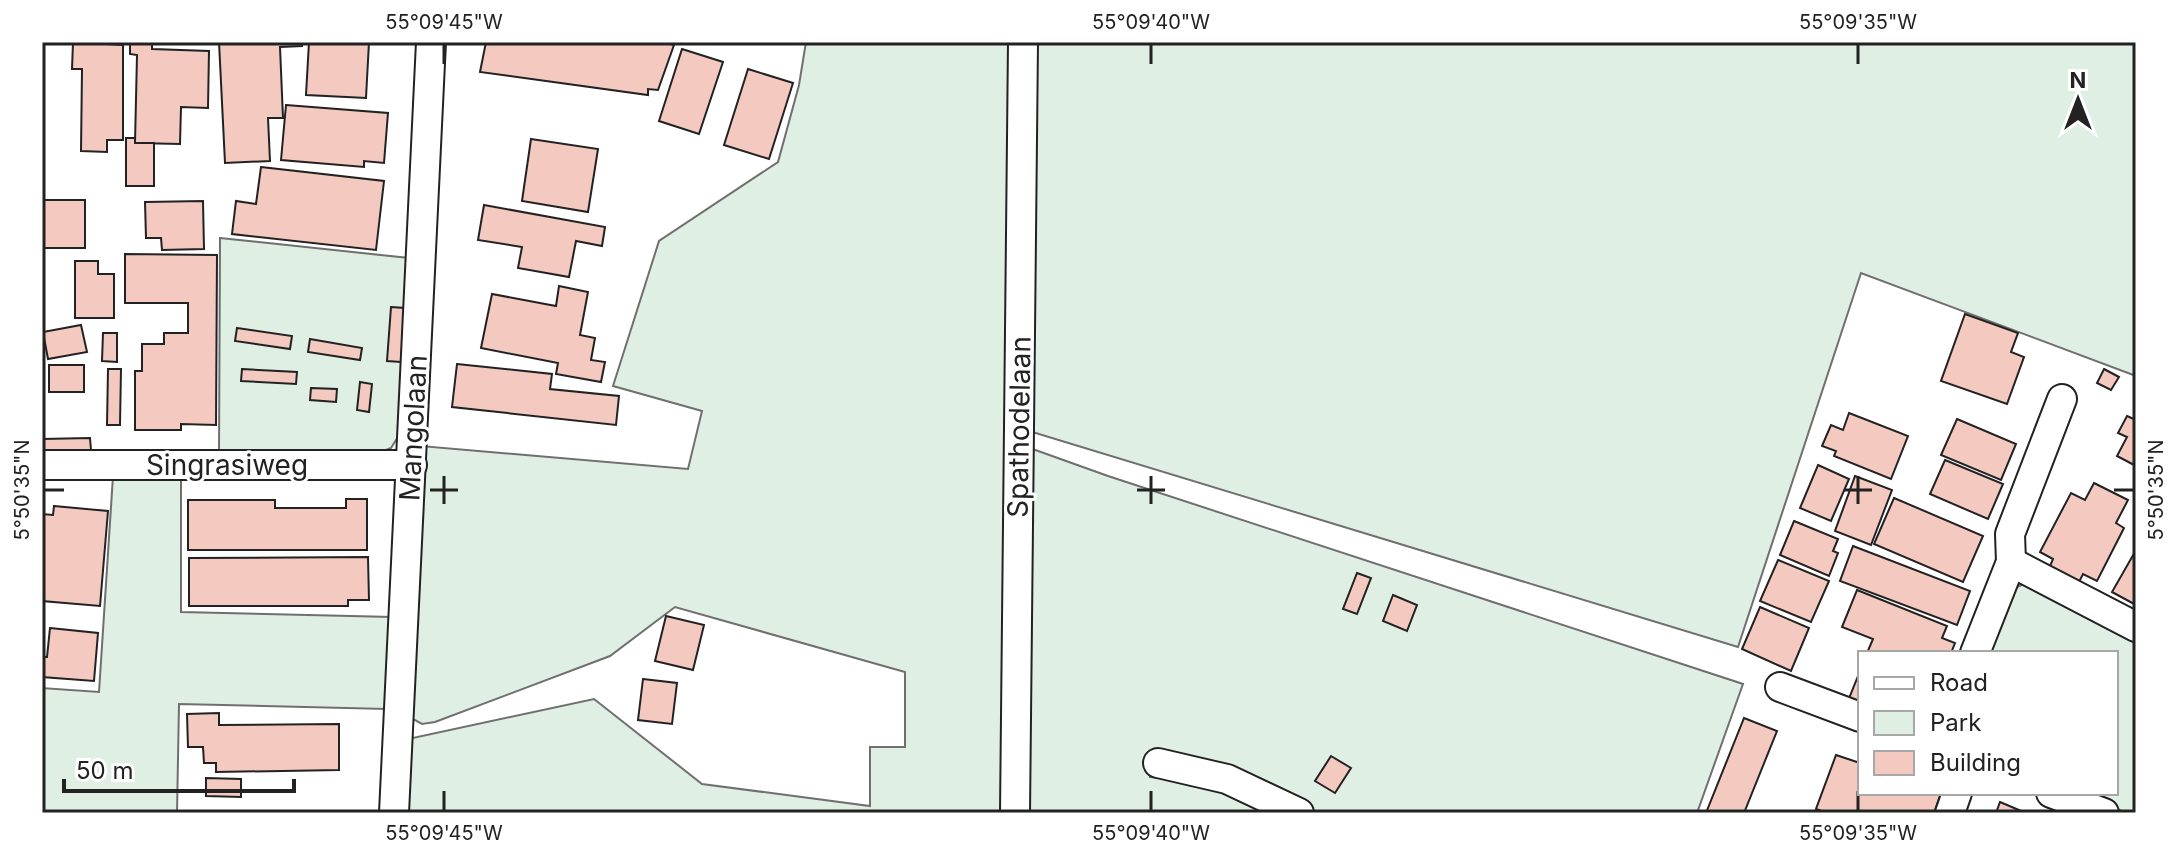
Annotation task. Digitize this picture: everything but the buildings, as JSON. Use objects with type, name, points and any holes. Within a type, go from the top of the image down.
[{"type":"street","name":"Mangolaan","points":[[394,813],[431,42]]},
{"type":"street","name":"Spathodelaan","points":[[1015,813],[1023,42]]},
{"type":"street","points":[[1976,651],[2011,562],[2010,534],[2062,399]]},
{"type":"street","name":"Singrasiweg","points":[[42,465],[412,465]]},
{"type":"street","points":[[2011,562],[2136,627]]},
{"type":"street","points":[[1780,687],[1858,716]]},
{"type":"street","points":[[1158,763],[1227,779],[1299,813]]},
{"type":"street","points":[[2056,795],[2104,813]]},
{"type":"green space","points":[[806,42],[1013,42],[1007,813],[404,813],[408,739],[594,699],[702,784],[870,806],[870,747],[905,747],[905,672],[675,607],[610,656],[435,722],[422,724],[411,718],[421,446],[688,469],[702,411],[613,386],[659,241],[778,162],[799,85]]},
{"type":"green space","points":[[1033,42],[2136,42],[2136,376],[1861,273],[1738,647],[1029,431]]},
{"type":"green space","points":[[220,238],[409,258],[401,432],[391,448],[373,455],[219,455]]},
{"type":"green space","points":[[1027,447],[1743,684],[1697,813],[1315,813],[1235,774],[1153,753],[1150,777],[1211,789],[1269,813],[1028,813]]},
{"type":"green space","points":[[113,476],[181,476],[181,612],[393,617],[387,709],[179,704],[177,813],[42,813],[42,688],[99,692]]},
{"type":"green space","points":[[2028,582],[2136,639],[2136,813],[2127,813],[2079,795],[2118,795],[2118,651],[1986,651],[2015,588]]}]
